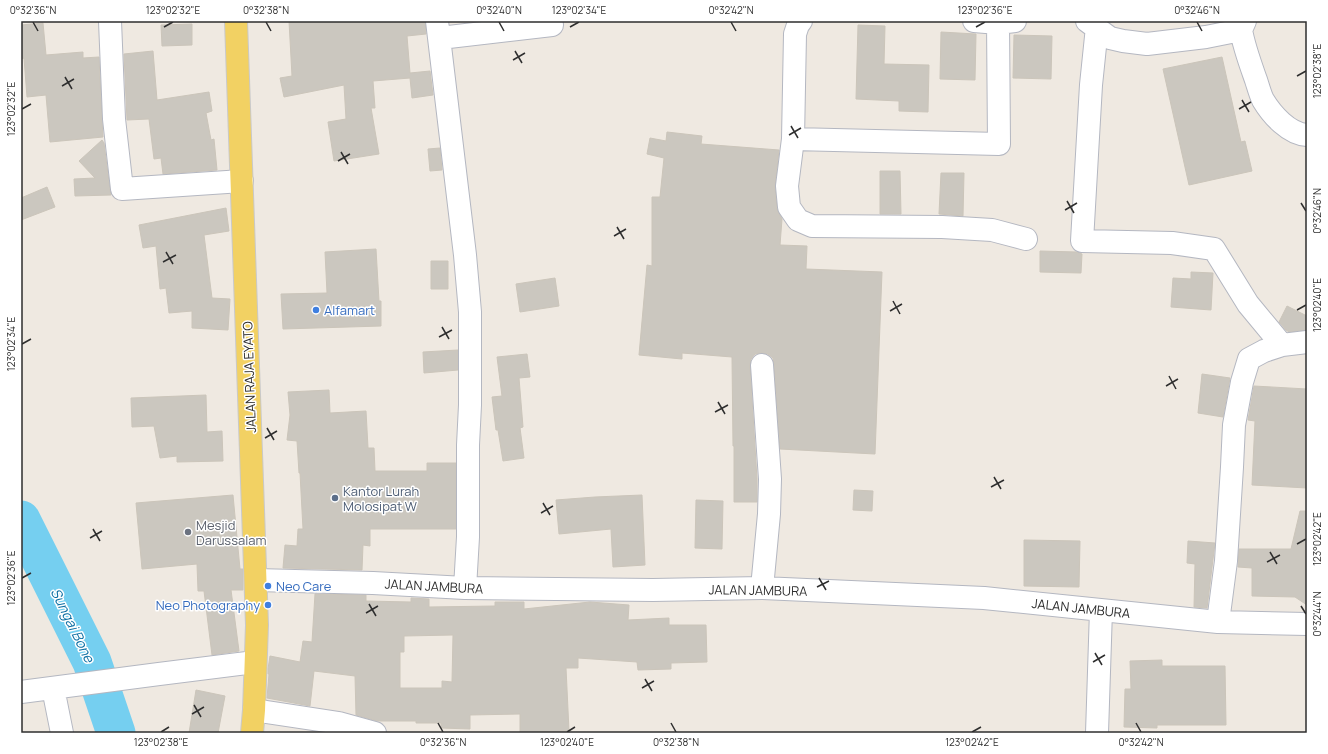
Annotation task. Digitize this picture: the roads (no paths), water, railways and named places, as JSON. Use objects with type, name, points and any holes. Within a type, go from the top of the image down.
[{"type":"main road","name":"JALAN RAJA EYATO","points":[[236,21],[256,580],[257,625],[252,733]]},
{"type":"street","points":[[110,21],[114,119],[122,189],[242,181]]},
{"type":"street","points":[[801,21],[795,34],[793,139],[787,186],[789,207],[798,220],[812,226],[992,230],[1026,239]]},
{"type":"street","points":[[793,139],[1000,144],[1004,22],[974,21]]},
{"type":"street","points":[[1092,24],[1110,38],[1147,44],[1206,37],[1243,25],[1244,47],[1263,99],[1278,119],[1289,129],[1300,134],[1307,134]]},
{"type":"street","points":[[1092,24],[1091,85],[1082,241],[1172,243],[1214,249],[1248,304],[1282,345]]},
{"type":"street","points":[[465,588],[468,537],[470,312],[465,255],[438,30],[552,25]]},
{"type":"street","points":[[1218,622],[1226,561],[1234,425],[1242,382],[1250,360],[1264,350],[1282,345],[1307,342]]},
{"type":"street","points":[[762,365],[770,479],[769,514],[762,588]]},
{"type":"street","name":"JALAN JAMBURA","points":[[256,580],[373,583],[465,588],[653,590],[762,588],[984,598],[1218,622],[1298,623]]},
{"type":"street","points":[[1097,733],[1101,610]]},
{"type":"street","points":[[21,692],[255,662]]},
{"type":"street","points":[[56,688],[62,733]]},
{"type":"street","points":[[254,710],[339,723],[375,733]]},
{"type":"waterway","name":"Sungai Bone","points":[[21,520],[92,662],[116,733]]},
{"type":"place","name":"Alfamart","points":[[316,310]]},
{"type":"place","name":"Kantor Lurah Molosipat W","points":[[335,498]]},
{"type":"place","name":"Mesjid Darussalam","points":[[188,532]]},
{"type":"place","name":"Neo Care","points":[[268,586]]},
{"type":"place","name":"Neo Photography","points":[[268,605]]}]
